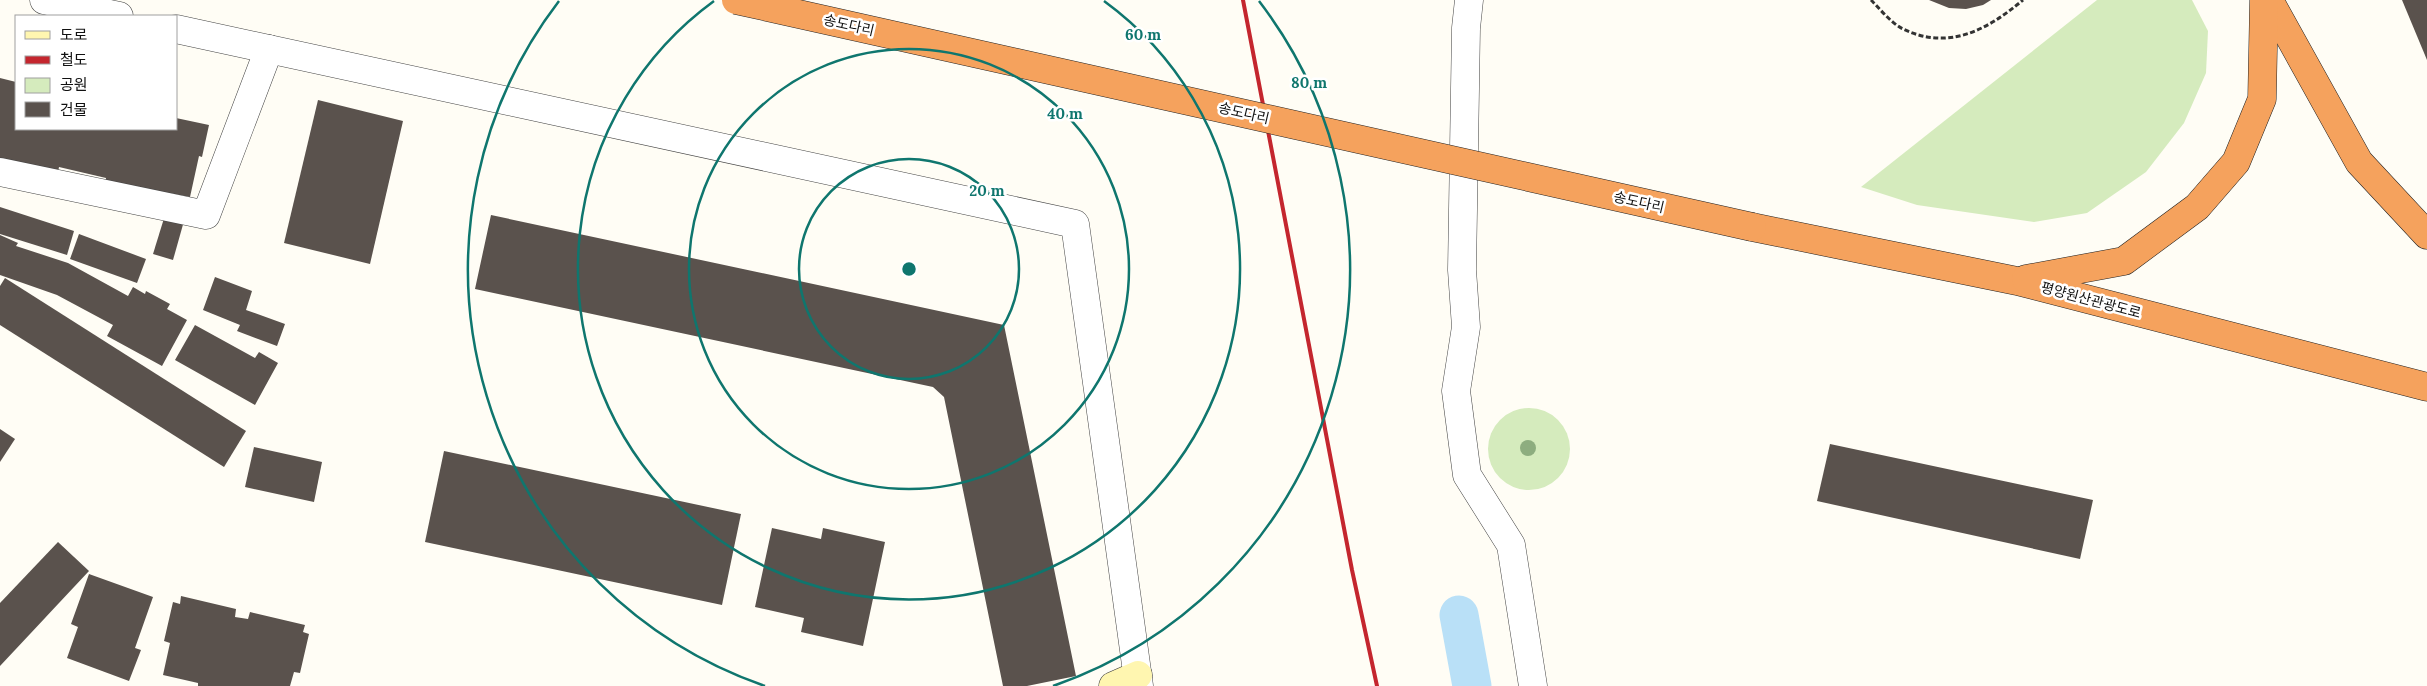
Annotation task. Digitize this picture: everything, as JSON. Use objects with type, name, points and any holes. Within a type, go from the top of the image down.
[{"type":"highway","name":"송도다리","points":[[736,0],[1752,227]]},
{"type":"highway","points":[[2018,281],[2124,261],[2197,207],[2236,162],[2262,99],[2264,0]]},
{"type":"highway","points":[[2269,0],[2359,162],[2427,235]]},
{"type":"highway","name":"평양원산관광도로","points":[[1752,227],[2018,281],[2427,387]]},
{"type":"street","points":[[44,0],[114,15]]},
{"type":"street","points":[[1469,0],[1466,38],[1462,270],[1466,327],[1456,391],[1467,475],[1511,545],[1533,686]]},
{"type":"street","points":[[178,29],[1075,224],[1139,680],[1113,686]]},
{"type":"street","points":[[0,172],[206,215],[269,49]]},
{"type":"path","points":[[1871,0],[1901,28],[1933,39],[1956,37],[1984,28],[2023,0]]},
{"type":"green space","points":[[2097,0],[2192,0],[2208,31],[2206,73],[2184,123],[2146,172],[2087,213],[2034,222],[1917,205],[1861,187]]},
{"type":"green space","points":[[1529,408],[1545,411],[1558,420],[1567,433],[1570,449],[1567,465],[1558,478],[1545,487],[1529,490],[1513,487],[1500,478],[1491,465],[1488,449],[1491,433],[1500,420],[1513,411]]},
{"type":"building","points":[[1929,0],[1991,0],[1983,5],[1966,9],[1949,8]]},
{"type":"building","points":[[2402,0],[2427,0],[2427,60]]},
{"type":"building","points":[[0,78],[15,82],[15,130],[178,130],[178,118],[209,125],[202,157],[199,156],[190,197],[169,193],[167,202],[105,188],[106,178],[59,167],[57,177],[0,164]]},
{"type":"building","points":[[318,100],[403,121],[370,264],[284,243]]},
{"type":"building","points":[[0,207],[74,231],[67,255],[0,234]]},
{"type":"building","points":[[165,215],[184,221],[173,260],[153,254]]},
{"type":"building","points":[[491,215],[1004,325],[1076,676],[1027,686],[1003,686],[944,397],[933,387],[475,289]]},
{"type":"building","points":[[79,234],[146,259],[137,283],[70,259]]},
{"type":"building","points":[[0,235],[18,243],[16,246],[68,263],[128,296],[133,287],[145,294],[146,291],[170,304],[167,309],[187,320],[162,366],[107,336],[113,325],[57,295],[0,275]]},
{"type":"building","points":[[215,277],[252,291],[246,310],[285,324],[277,346],[237,331],[240,325],[203,310]]},
{"type":"building","points":[[5,278],[246,431],[224,467],[0,325],[0,286]]},
{"type":"building","points":[[195,325],[255,358],[259,352],[278,363],[255,405],[175,360]]},
{"type":"building","points":[[0,429],[15,439],[0,462]]},
{"type":"building","points":[[1830,444],[2093,500],[2080,559],[1817,501]]},
{"type":"building","points":[[254,447],[322,462],[314,502],[245,487]]},
{"type":"building","points":[[444,451],[741,514],[722,605],[425,542]]},
{"type":"building","points":[[772,528],[821,539],[823,528],[885,542],[863,646],[801,632],[804,618],[755,607]]},
{"type":"building","points":[[58,542],[89,571],[0,666],[0,603]]},
{"type":"building","points":[[89,574],[153,597],[135,648],[141,650],[129,681],[67,658],[78,627],[71,624]]},
{"type":"building","points":[[181,596],[236,609],[235,617],[248,619],[250,612],[305,625],[303,632],[309,634],[300,673],[294,672],[290,686],[198,686],[198,683],[163,675],[170,643],[164,641],[173,602],[180,604]]},
{"type":"waterway","points":[[1459,615],[1472,686]]},
{"type":"railway","points":[[1243,0],[1352,570],[1377,686]]}]
